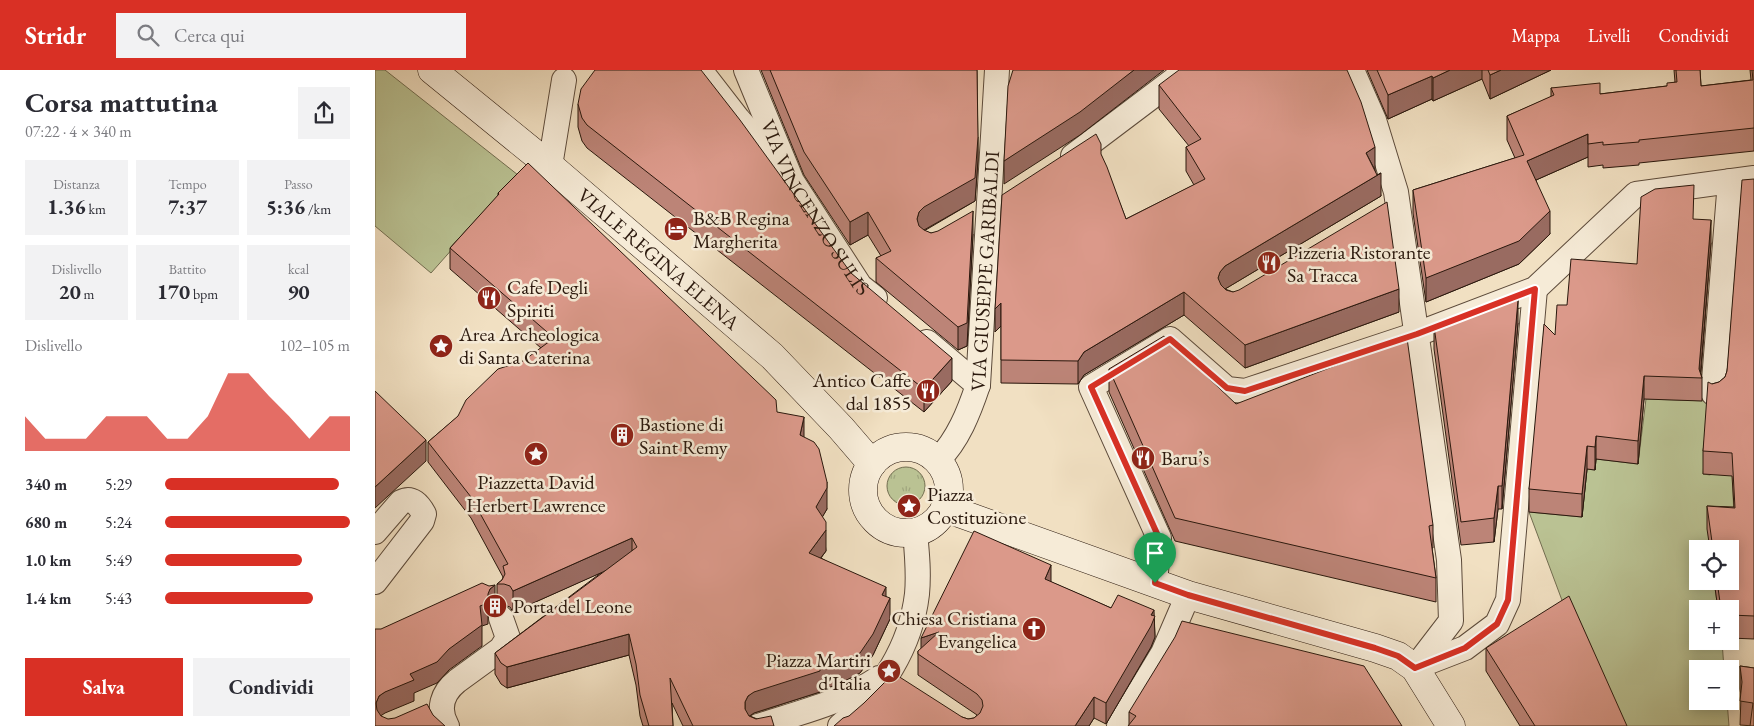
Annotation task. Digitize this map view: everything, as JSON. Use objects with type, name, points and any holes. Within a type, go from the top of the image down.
[{"type":"street","name":"VIALE REGINA ELENA","points":[[432,70],[550,166],[772,356],[841,428],[872,464]]},
{"type":"street","points":[[700,70],[738,119],[792,181]]},
{"type":"street","name":"VIA VINCENZO SULIS","points":[[746,70],[792,181],[860,286],[890,311]]},
{"type":"street","name":"VIA GIUSEPPE GARIBALDI","points":[[938,460],[948,449],[959,430],[972,404],[978,385],[987,210],[997,70]]},
{"type":"street","points":[[1053,170],[1187,70]]},
{"type":"street","points":[[1352,70],[1374,120],[1396,192],[1389,207],[1417,334],[1449,560],[1451,622],[1415,668]]},
{"type":"street","points":[[550,166],[566,73]]},
{"type":"street","points":[[1155,583],[1159,538],[1091,387],[1170,339],[1227,388],[1245,391],[1417,334],[1535,289],[1636,194],[1754,178]]},
{"type":"street","points":[[1713,393],[1730,181]]},
{"type":"street","points":[[963,224],[1008,198]]},
{"type":"street","points":[[1415,668],[1465,648],[1497,624],[1508,600],[1535,289]]},
{"type":"street","points":[[913,330],[978,385]]},
{"type":"street","points":[[912,447],[926,451],[938,460],[948,477],[948,502],[941,515],[931,525],[915,532],[896,532],[886,528],[871,515],[865,503],[863,489],[867,471],[886,452],[894,448],[912,447]]},
{"type":"street","points":[[375,532],[401,502],[406,499],[411,500],[421,508],[424,514],[422,521],[375,582]]},
{"type":"street","points":[[945,508],[1188,595],[1398,656],[1415,668],[1451,726]]},
{"type":"street","points":[[840,726],[897,677],[911,627],[917,593],[918,559],[915,532]]},
{"type":"street","points":[[1119,726],[1163,653],[1188,595]]},
{"type":"street","points":[[438,714],[444,694],[450,687],[501,649],[508,638],[501,618]]},
{"type":"street","points":[[758,726],[842,698],[897,677]]},
{"type":"green space","points":[[375,70],[385,70],[518,175],[431,273],[375,226]]},
{"type":"green space","points":[[1646,399],[1709,401],[1703,474],[1710,475],[1732,460],[1734,521],[1718,540],[1689,540],[1689,590],[1715,590],[1717,600],[1689,600],[1689,650],[1723,650],[1723,660],[1689,660],[1689,710],[1728,710],[1729,726],[1617,726],[1569,619],[1529,512],[1582,517],[1587,469],[1595,470],[1596,459],[1638,464]]},
{"type":"green space","points":[[906,467],[919,473],[925,486],[919,499],[906,505],[893,499],[887,486],[893,473]]},
{"type":"building","points":[[595,70],[701,70],[740,120],[851,273],[952,358],[924,389],[587,125],[582,118],[578,104],[581,89]]},
{"type":"building","points":[[770,70],[977,70],[978,137],[975,178],[924,207],[919,212],[917,219],[919,226],[931,233],[973,211],[967,323],[958,327],[876,258],[891,251],[868,212],[850,222],[804,152]]},
{"type":"building","points":[[1013,70],[1134,70],[1080,112],[1004,161],[1008,86]]},
{"type":"building","points":[[1179,70],[1347,70],[1361,102],[1375,147],[1366,153],[1377,175],[1381,173],[1225,266],[1218,278],[1226,290],[1233,292],[1239,290],[1387,202],[1399,289],[1245,345],[1184,292],[1084,352],[1078,361],[1001,360],[1001,303],[995,309],[1002,195],[1096,134],[1101,144],[1101,154],[1126,219],[1205,179],[1186,147],[1201,139],[1159,85]]},
{"type":"building","points":[[1377,70],[1450,70],[1388,95]]},
{"type":"building","points":[[1488,70],[1501,70],[1490,75]]},
{"type":"building","points":[[1676,70],[1700,70],[1701,86],[1753,80],[1752,70],[1754,70],[1754,128],[1603,145],[1603,142],[1588,144],[1588,134],[1527,161],[1550,211],[1519,241],[1426,278],[1413,190],[1524,155],[1507,116],[1554,95],[1551,88],[1600,83],[1600,94],[1667,86],[1667,83],[1677,82]]},
{"type":"building","name":"Bastione di Saint Remy","points":[[528,163],[776,400],[777,412],[804,417],[800,435],[814,442],[819,449],[827,482],[827,488],[816,507],[826,522],[826,530],[809,553],[886,587],[882,595],[890,598],[873,634],[860,653],[837,664],[820,669],[820,671],[754,692],[748,696],[745,702],[745,709],[749,716],[756,719],[771,716],[774,726],[693,726],[670,678],[673,726],[649,726],[640,695],[636,664],[629,634],[507,667],[501,663],[495,653],[637,547],[632,538],[513,591],[510,586],[497,584],[505,574],[503,566],[508,564],[471,497],[428,442],[458,416],[466,400],[498,369],[523,361],[554,338],[450,248],[498,193]]},
{"type":"building","points":[[1754,179],[1754,616],[1739,615],[1739,600],[1720,600],[1718,590],[1739,590],[1739,540],[1712,540],[1707,506],[1735,508],[1732,453],[1703,451],[1708,382],[1712,384],[1719,382],[1725,377],[1727,371],[1742,180]]},
{"type":"building","points":[[1694,185],[1693,219],[1711,220],[1699,369],[1702,378],[1644,376],[1638,441],[1596,436],[1595,447],[1587,446],[1582,494],[1529,489],[1544,324],[1555,335],[1557,305],[1567,305],[1571,259],[1637,264],[1641,197],[1655,189]]},
{"type":"building","points":[[1513,294],[1518,300],[1502,486],[1498,486],[1494,518],[1461,522],[1434,326]]},
{"type":"building","points":[[1164,336],[1236,404],[1407,338],[1433,525],[1429,526],[1436,578],[1175,518],[1109,369]]},
{"type":"building","points":[[375,391],[426,440],[375,487]]},
{"type":"building","points":[[974,531],[1051,565],[1045,579],[1111,608],[1118,595],[1154,610],[1151,615],[1155,616],[1151,626],[1106,703],[1094,697],[1075,726],[834,726],[864,703],[891,676],[898,676],[962,717],[974,718],[980,713],[983,706],[982,700],[977,694],[918,654],[918,651],[939,632],[921,638]]},
{"type":"building","points":[[482,583],[489,586],[495,585],[488,594],[488,603],[480,606],[482,625],[449,649],[437,662],[410,674],[414,680],[385,692],[379,696],[376,703],[377,710],[381,716],[388,719],[395,718],[427,704],[433,715],[445,726],[375,726],[375,629],[381,629]]},
{"type":"building","points":[[1569,596],[1627,726],[1535,726],[1486,648]]},
{"type":"building","points":[[1182,621],[1364,666],[1402,726],[1128,726],[1136,716],[1129,712],[1175,637]]},
{"type":"building","points":[[1740,666],[1754,668],[1754,726],[1750,726],[1753,703],[1740,701],[1742,682]]},
{"type":"place","name":"B&B Regina Margherita","points":[[676,229]]},
{"type":"place","name":"Pizzeria Ristorante Sa Tracca","points":[[1269,263]]},
{"type":"place","name":"Cafe Degli Spiriti","points":[[489,298]]},
{"type":"place","name":"Area Archeologica di Santa Caterina","points":[[441,346]]},
{"type":"place","name":"Antico Caffe dal 1855","points":[[928,391]]},
{"type":"place","name":"Bastione di Saint Remy","points":[[622,435]]},
{"type":"place","name":"Piazzetta David Herbert Lawrence","points":[[536,454]]},
{"type":"place","name":"Baru’s","points":[[1143,458]]},
{"type":"place","name":"Piazza Costituzione","points":[[909,506]]},
{"type":"place","name":"Porta del Leone","points":[[495,606]]},
{"type":"place","name":"Chiesa Cristiana Evangelica","points":[[1034,629]]},
{"type":"place","name":"Piazza Martiri d'Italia","points":[[889,671]]},
{"type":"route","points":[[1535,289],[1508,600],[1497,624],[1465,648],[1415,668],[1398,656],[1375,648],[1188,595],[1155,583],[1159,538],[1091,387],[1170,339],[1227,388],[1245,391],[1417,334],[1535,289]]}]
